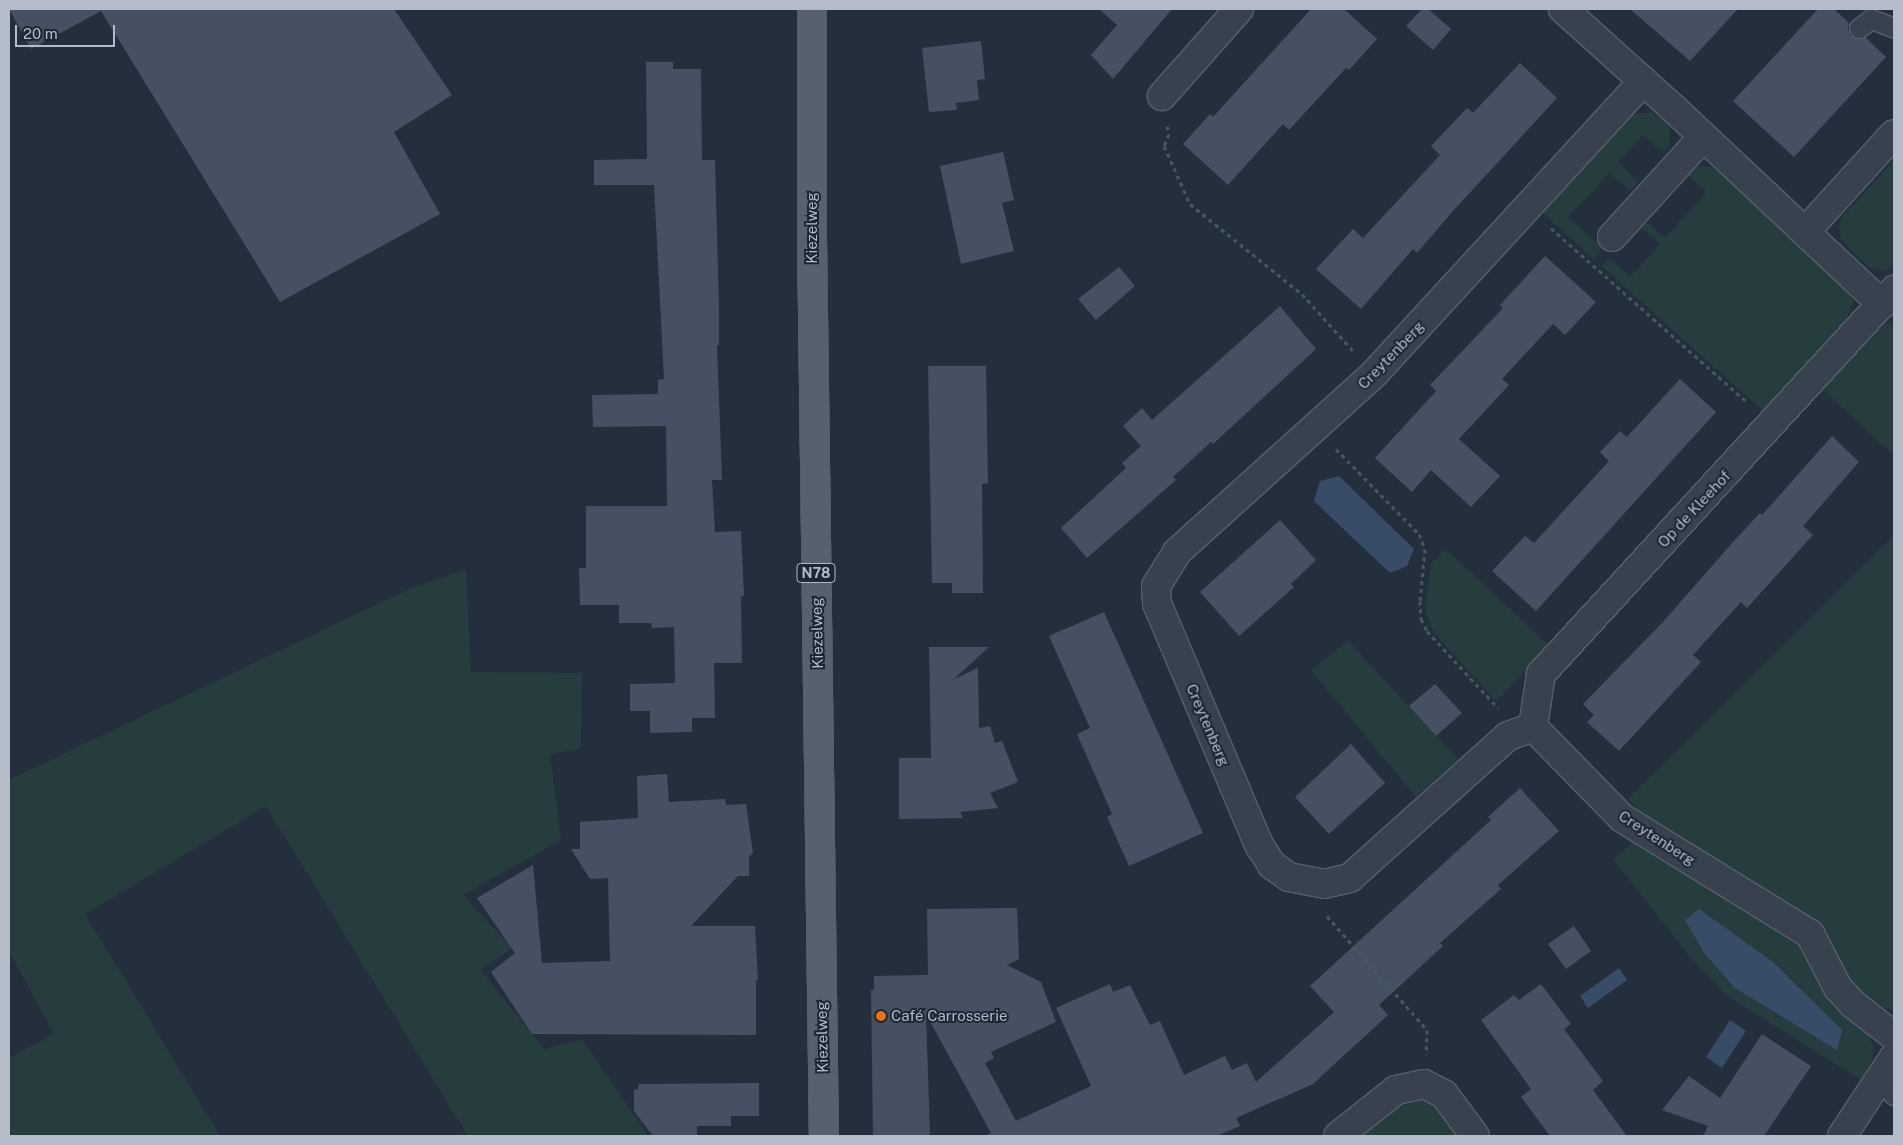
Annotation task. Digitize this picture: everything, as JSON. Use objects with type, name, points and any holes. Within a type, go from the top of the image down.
[{"type":"main road","name":"Kiezelweg","points":[[812,9],[812,227],[824,1136]]},
{"type":"street","points":[[1162,96],[1239,9]]},
{"type":"street","points":[[1563,9],[1643,81]]},
{"type":"street","name":"Op de Kleehof","points":[[1525,730],[1541,674],[1888,296],[1805,232],[1643,81]]},
{"type":"street","name":"Creytenberg","points":[[1643,81],[1374,374],[1177,552],[1156,586],[1157,604],[1259,845],[1272,865],[1289,876],[1308,882],[1325,884],[1350,878],[1508,736],[1525,730],[1622,818],[1810,934],[1838,988],[1854,1005],[1894,1036]]},
{"type":"street","points":[[1805,232],[1894,134]]},
{"type":"street","points":[[1612,237],[1703,137]]},
{"type":"street","points":[[1842,1136],[1889,1077]]},
{"type":"street","points":[[1338,1136],[1396,1090],[1424,1084],[1444,1094],[1475,1136]]},
{"type":"lane","points":[[1859,28],[1871,19],[1894,28]]},
{"type":"path","points":[[1162,96],[1169,134],[1164,146],[1190,204],[1302,294],[1374,374]]},
{"type":"path","points":[[1528,208],[1772,424]]},
{"type":"path","points":[[1315,428],[1419,534],[1426,550],[1420,601],[1420,620],[1427,631],[1502,713],[1525,730]]},
{"type":"path","points":[[1308,882],[1310,896],[1427,1030],[1424,1084]]},
{"type":"green space","points":[[1638,113],[1653,113],[1663,120],[1669,126],[1670,144],[1663,152],[1643,135],[1618,162],[1638,182],[1630,191],[1610,173],[1568,217],[1598,244],[1601,251],[1594,259],[1542,212],[1619,126],[1629,116]]},
{"type":"green space","points":[[1894,160],[1894,265],[1885,271],[1869,267],[1855,254],[1840,237],[1839,227],[1842,217]]},
{"type":"green space","points":[[1694,167],[1712,167],[1723,174],[1845,285],[1853,302],[1847,320],[1763,411],[1602,266],[1609,258],[1630,277],[1644,262],[1660,244],[1639,226],[1644,220],[1665,238],[1707,192],[1687,175]]},
{"type":"green space","points":[[1885,319],[1894,327],[1894,455],[1821,388]]},
{"type":"green space","points":[[1894,536],[1894,1010],[1886,1009],[1852,988],[1819,930],[1647,820],[1628,799]]},
{"type":"green space","points":[[1445,549],[1550,646],[1496,701],[1434,633],[1425,611],[1431,564]]},
{"type":"green space","points":[[466,569],[471,672],[582,673],[581,749],[550,754],[561,840],[463,895],[512,948],[481,970],[544,1049],[582,1039],[648,1136],[468,1136],[266,806],[85,914],[220,1136],[9,1136],[9,1058],[54,1034],[9,951],[9,780],[407,590]]},
{"type":"green space","points":[[1348,641],[1458,759],[1416,797],[1311,670]]},
{"type":"green space","points":[[1634,842],[1801,947],[1833,1004],[1861,1025],[1870,1036],[1873,1047],[1873,1059],[1861,1080],[1726,995],[1691,958],[1613,859]]},
{"type":"green space","points":[[1406,1099],[1419,1099],[1437,1108],[1458,1136],[1361,1136]]},
{"type":"water","points":[[1339,476],[1414,549],[1407,566],[1390,573],[1314,501],[1320,481]]},
{"type":"water","points":[[1699,909],[1773,962],[1842,1030],[1837,1050],[1735,988],[1705,954],[1685,920]]},
{"type":"water","points":[[1619,968],[1627,980],[1588,1008],[1580,996]]},
{"type":"water","points":[[1730,1020],[1746,1031],[1722,1068],[1706,1057]]},
{"type":"building","points":[[9,9],[394,9],[452,95],[394,132],[440,214],[280,302],[101,11],[31,49]]},
{"type":"building","points":[[1099,9],[1172,9],[1113,79],[1091,55],[1117,25]]},
{"type":"building","points":[[1311,9],[1344,9],[1377,39],[1349,70],[1346,68],[1289,130],[1283,124],[1228,185],[1183,144],[1210,114],[1213,117]]},
{"type":"building","points":[[1422,9],[1428,9],[1451,29],[1433,50],[1406,26]]},
{"type":"building","points":[[1630,9],[1738,9],[1690,61]]},
{"type":"building","points":[[1818,9],[1834,9],[1849,23],[1850,35],[1855,38],[1865,37],[1886,57],[1794,157],[1733,101]]},
{"type":"building","points":[[981,41],[985,79],[977,80],[979,100],[956,103],[957,110],[929,112],[922,48]]},
{"type":"building","points":[[646,62],[673,62],[673,69],[701,69],[702,160],[715,160],[719,309],[719,345],[717,345],[722,480],[712,480],[715,532],[741,531],[744,596],[741,596],[742,663],[714,663],[715,718],[692,718],[692,732],[650,733],[650,711],[630,711],[630,684],[675,683],[674,627],[652,628],[651,623],[619,623],[619,605],[580,605],[579,568],[586,568],[586,506],[667,506],[666,426],[593,427],[592,395],[658,394],[658,380],[664,379],[654,185],[594,185],[594,160],[647,159]]},
{"type":"building","points":[[1520,63],[1557,98],[1417,253],[1413,249],[1361,309],[1316,269],[1353,229],[1363,238],[1440,155],[1431,146],[1467,108],[1473,113]]},
{"type":"building","points":[[1003,152],[1014,200],[1002,203],[1014,251],[961,264],[940,166]]},
{"type":"building","points":[[1545,256],[1596,302],[1565,335],[1553,324],[1502,379],[1509,385],[1459,439],[1500,476],[1471,507],[1431,470],[1412,492],[1375,458],[1436,391],[1430,385],[1503,308],[1500,305]]},
{"type":"building","points":[[1119,267],[1135,286],[1096,320],[1078,299]]},
{"type":"building","points":[[1280,306],[1316,349],[1213,444],[1211,442],[1173,477],[1176,480],[1087,558],[1061,528],[1126,468],[1122,463],[1141,446],[1123,426],[1142,408],[1152,420]]},
{"type":"building","points":[[928,366],[986,366],[988,483],[982,484],[983,593],[952,593],[952,583],[932,583]]},
{"type":"building","points":[[1680,379],[1716,412],[1536,611],[1492,571],[1525,536],[1534,543],[1609,461],[1600,452],[1620,431],[1627,437]]},
{"type":"building","points":[[1832,436],[1859,462],[1803,526],[1813,535],[1747,608],[1741,602],[1693,655],[1701,662],[1619,751],[1587,722],[1594,715],[1583,704],[1662,623],[1733,542],[1760,513],[1762,515]]},
{"type":"building","points":[[1280,520],[1316,560],[1291,584],[1294,587],[1239,636],[1200,592]]},
{"type":"building","points":[[1104,612],[1203,833],[1129,866],[1107,817],[1112,814],[1077,734],[1090,728],[1049,636]]},
{"type":"building","points":[[929,647],[989,647],[954,679],[978,668],[979,728],[990,726],[995,743],[1002,741],[1018,782],[990,793],[998,808],[960,812],[963,818],[899,819],[899,758],[931,758]]},
{"type":"building","points":[[1435,684],[1462,713],[1436,736],[1409,706]]},
{"type":"building","points":[[1351,744],[1385,783],[1329,834],[1295,797]]},
{"type":"building","points":[[667,774],[669,802],[725,799],[726,805],[746,804],[753,853],[749,857],[749,876],[738,876],[691,926],[755,926],[758,980],[756,980],[756,1035],[532,1034],[491,972],[515,953],[477,898],[533,865],[542,963],[610,961],[608,878],[590,879],[571,849],[580,849],[580,822],[638,818],[637,776]]},
{"type":"building","points":[[1520,788],[1559,831],[1498,885],[1501,889],[1440,943],[1443,946],[1379,1005],[1388,1015],[1313,1084],[1236,1118],[1240,1126],[1217,1136],[984,1136],[991,1133],[926,1014],[930,1136],[873,1136],[871,990],[874,990],[874,976],[928,975],[927,909],[1017,908],[1019,959],[1007,965],[1041,982],[1056,1022],[991,1052],[994,1058],[985,1063],[1016,1121],[1091,1086],[1056,1008],[1110,984],[1113,992],[1130,985],[1150,1025],[1160,1021],[1184,1075],[1225,1056],[1232,1070],[1247,1063],[1256,1082],[1334,1012],[1310,986],[1491,820],[1488,817]]},
{"type":"building","points":[[1574,926],[1591,951],[1566,969],[1548,944]]},
{"type":"building","points":[[1541,984],[1571,1024],[1564,1029],[1603,1081],[1593,1090],[1627,1136],[1550,1136],[1521,1097],[1531,1089],[1481,1020],[1514,995],[1519,1000]]},
{"type":"building","points":[[1762,1034],[1811,1066],[1764,1136],[1703,1136],[1708,1126],[1662,1110],[1689,1076],[1720,1098]]},
{"type":"building","points":[[759,1083],[759,1116],[731,1116],[731,1126],[697,1126],[697,1136],[653,1136],[634,1111],[634,1090],[638,1089],[639,1084]]},
{"type":"place","name":"Café Carrosserie","points":[[881,1016]]}]
